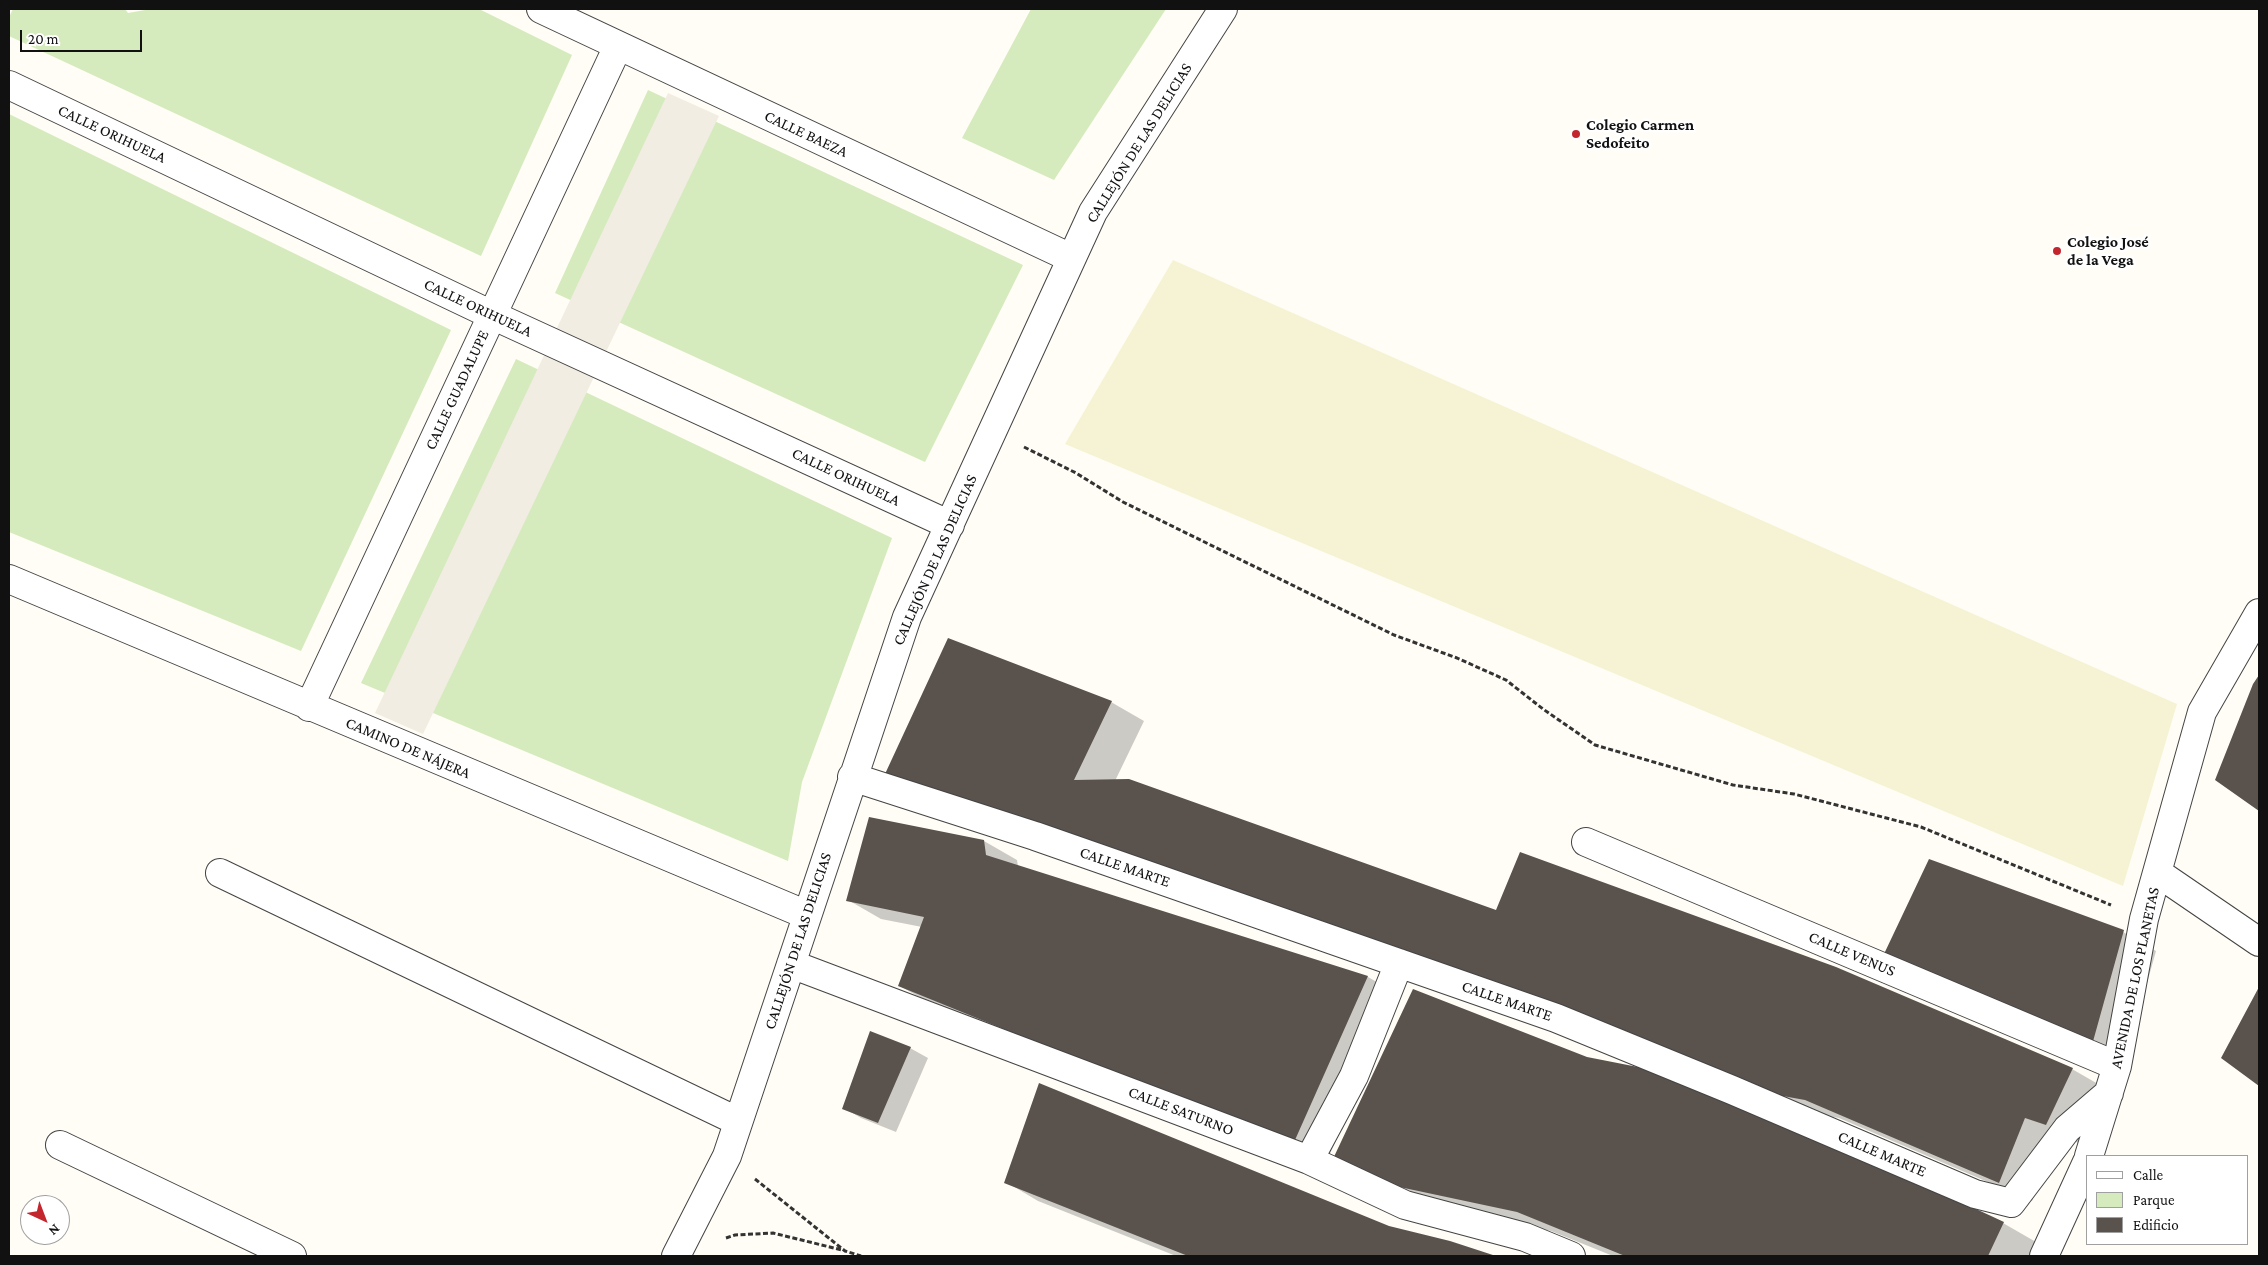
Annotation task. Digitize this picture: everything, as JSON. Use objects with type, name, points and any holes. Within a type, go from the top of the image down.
[{"type":"street","name":"CALLE BAEZA","points":[[541,9],[1071,258]]},
{"type":"street","name":"CALLEJÓN DE LAS DELICIAS","points":[[676,1256],[727,1156],[737,1121],[907,617],[1093,212],[1223,9]]},
{"type":"street","name":"CALLE GUADALUPE","points":[[309,707],[618,46]]},
{"type":"street","name":"CALLE ORIHUELA","points":[[9,85],[492,315],[950,525]]},
{"type":"street","name":"CAMINO DE NÁJERA","points":[[9,579],[309,707],[807,915]]},
{"type":"street","name":"AVENIDA DE LOS PLANETAS","points":[[2089,1155],[2117,1066],[2144,919],[2202,712],[2259,613]]},
{"type":"street","name":"CALLE MARTE","points":[[852,777],[1035,836],[1556,1018],[1732,1090],[1975,1194],[2011,1203],[2067,1129],[2109,1093]]},
{"type":"street","name":"CALLE VENUS","points":[[1586,842],[2117,1066]]},
{"type":"street","points":[[220,873],[737,1121]]},
{"type":"street","points":[[2158,873],[2259,942]]},
{"type":"street","points":[[1309,1160],[1354,1076],[1399,963]]},
{"type":"street","name":"CALLE SATURNO","points":[[791,964],[1309,1160],[1405,1205],[1525,1237],[1571,1256]]},
{"type":"street","points":[[60,1145],[292,1256]]},
{"type":"street","points":[[2044,1256],[2086,1164]]},
{"type":"path","points":[[991,434],[1016,443],[1076,473],[1123,502],[1394,634],[1457,658],[1506,680],[1543,709],[1595,745],[1732,785],[1794,794],[1921,827],[2144,919]]},
{"type":"path","points":[[727,1156],[845,1251]]},
{"type":"path","points":[[718,1241],[735,1235],[773,1233],[861,1256]]},
{"type":"shaded area","points":[[668,93],[719,116],[423,734],[375,713]]},
{"type":"shaded area","points":[[1173,260],[2177,704],[2123,886],[1065,444]]},
{"type":"green space","points":[[13,9],[125,9],[128,13],[151,9],[479,9],[572,55],[481,256],[9,36],[9,17]]},
{"type":"green space","points":[[1031,9],[1166,9],[1054,180],[962,138]]},
{"type":"green space","points":[[648,90],[1023,265],[925,462],[555,293]]},
{"type":"green space","points":[[9,114],[451,330],[301,651],[9,532]]},
{"type":"green space","points":[[516,359],[892,538],[802,782],[788,861],[361,683]]},
{"type":"building","points":[[948,638],[1112,701],[1074,780],[1129,779],[1496,910],[1520,852],[1836,967],[2073,1068],[2046,1125],[2025,1118],[1999,1183],[1805,1100],[1755,1091],[1417,955],[885,774]]},
{"type":"building","points":[[2259,675],[2259,811],[2215,780],[2253,684]]},
{"type":"building","points":[[869,817],[984,840],[986,855],[1368,976],[1295,1140],[1016,1034],[898,986],[924,917],[846,901]]},
{"type":"building","points":[[1929,859],[2124,930],[2092,1045],[1884,954]]},
{"type":"building","points":[[2259,987],[2259,1086],[2221,1058]]},
{"type":"building","points":[[1413,989],[1587,1057],[1648,1069],[1840,1146],[2004,1222],[1988,1256],[1625,1256],[1517,1212],[1376,1182],[1332,1161]]},
{"type":"building","points":[[870,1031],[911,1047],[878,1123],[842,1109]]},
{"type":"building","points":[[1039,1083],[1389,1226],[1450,1241],[1496,1256],[1188,1256],[1004,1183]]},
{"type":"place","name":"Colegio Carmen Sedofeito","points":[[1576,134]]},
{"type":"place","name":"Colegio José de la Vega","points":[[2057,251]]}]
